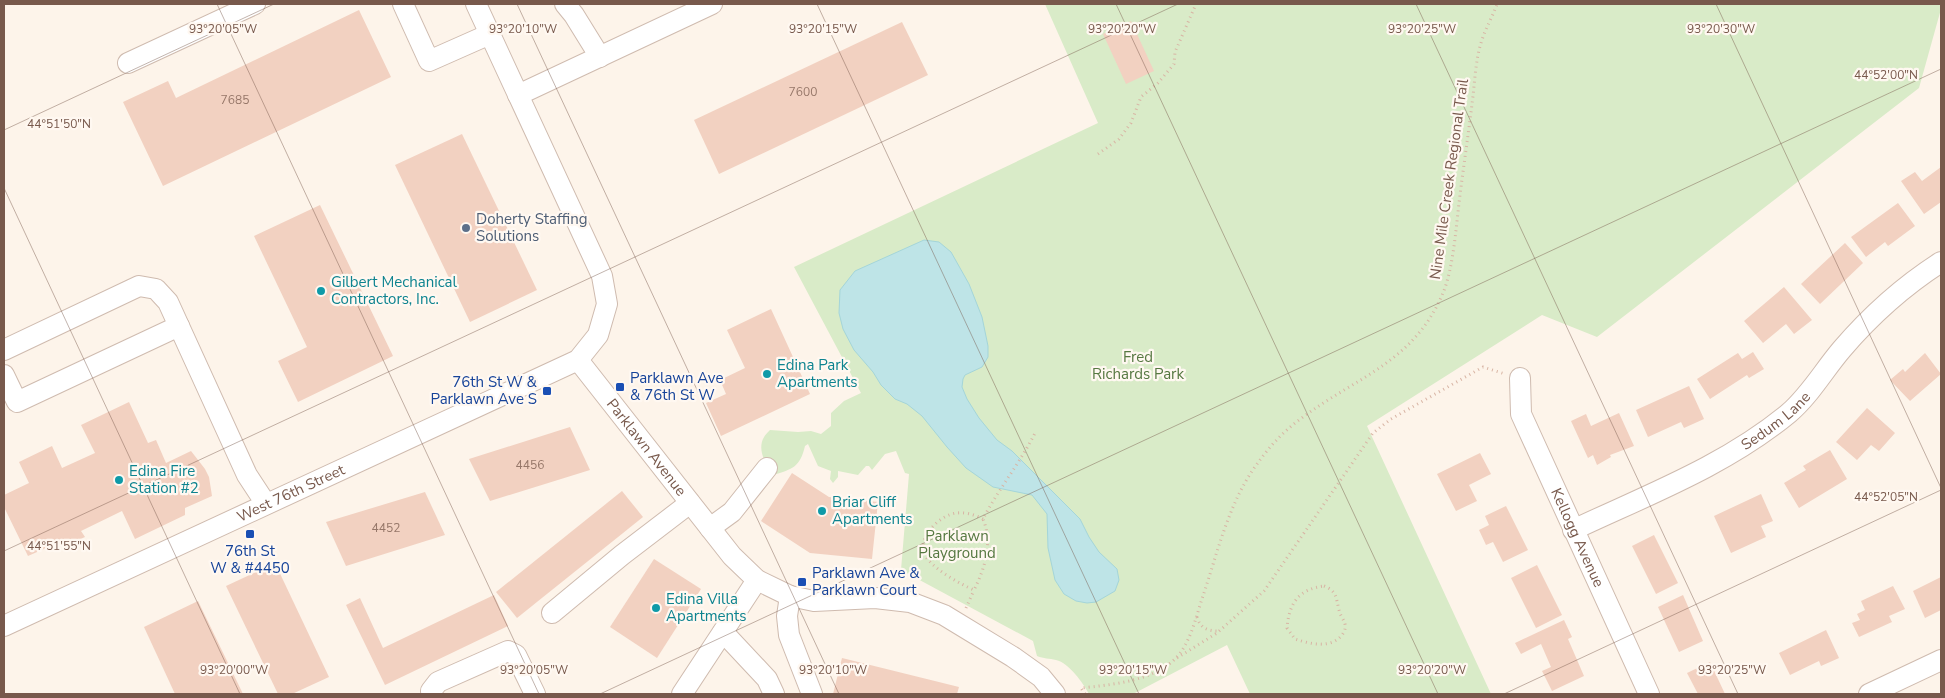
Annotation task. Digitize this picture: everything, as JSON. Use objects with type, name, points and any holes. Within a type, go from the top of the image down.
[{"type":"street","points":[[128,63],[255,4]]},
{"type":"street","points":[[403,4],[429,61],[490,34]]},
{"type":"street","points":[[476,4],[602,276],[607,304],[605,312],[598,335],[578,360]]},
{"type":"street","points":[[565,4],[600,57]]},
{"type":"street","points":[[518,95],[712,4]]},
{"type":"street","name":"Sedum Lane","points":[[1573,530],[1716,463],[1752,442],[1790,412],[1877,310],[1941,262]]},
{"type":"street","points":[[4,350],[138,286],[156,289],[168,302],[247,475],[266,504]]},
{"type":"street","points":[[4,375],[17,402],[179,326]]},
{"type":"street","name":"Parklawn Avenue","points":[[578,360],[732,556],[757,580],[790,596],[814,601],[884,599],[910,602],[944,615],[1013,656],[1040,677],[1055,694]]},
{"type":"street","name":"West 76th Street","points":[[6,618],[266,504],[578,360]]},
{"type":"street","name":"Kellogg Avenue","points":[[1520,378],[1521,414],[1649,694]]},
{"type":"street","points":[[710,528],[732,512],[767,468]]},
{"type":"street","points":[[552,613],[622,555],[690,503]]},
{"type":"street","points":[[682,694],[757,580]]},
{"type":"street","points":[[790,596],[787,616],[789,635],[812,694]]},
{"type":"street","points":[[723,632],[767,679],[774,694]]},
{"type":"street","points":[[432,694],[431,692],[438,682],[508,651],[516,655],[535,694]]},
{"type":"street","points":[[1869,694],[1941,660]]},
{"type":"path","points":[[1098,154],[1119,139],[1131,123],[1141,97],[1158,83],[1174,64],[1176,52],[1196,4]]},
{"type":"path","name":"Nine Mile Creek Regional Trail","points":[[1085,694],[1081,688],[1131,680],[1148,674],[1175,659],[1186,643],[1197,615],[1237,498],[1250,474],[1266,452],[1304,416],[1396,357],[1416,338],[1437,307],[1447,282],[1455,238],[1479,49],[1497,4]]},
{"type":"path","points":[[1175,659],[1219,631],[1264,591],[1373,433],[1392,419],[1483,367],[1520,378]]},
{"type":"path","points":[[983,519],[994,497],[1026,453],[1036,431]]},
{"type":"path","points":[[966,609],[982,573],[986,559],[988,533],[983,519],[974,514],[956,512],[936,523],[928,532],[923,550],[926,558],[950,577],[974,590]]},
{"type":"path","points":[[1324,586],[1332,590],[1336,597],[1340,616],[1345,624],[1345,631],[1339,639],[1329,644],[1313,643],[1295,639],[1287,628],[1287,621],[1292,604],[1302,593],[1312,588],[1324,586]]},
{"type":"path","points":[[1197,615],[1199,623],[1203,628],[1219,631]]},
{"type":"green space","name":"Fred Richards Park","points":[[1045,4],[1941,4],[1941,9],[1919,88],[1597,337],[1542,315],[1367,426],[1491,694],[1250,694],[1227,645],[1133,694],[1089,694],[1066,665],[1056,660],[1037,656],[1033,641],[901,570],[909,474],[905,473],[896,451],[885,454],[872,470],[869,466],[866,466],[858,475],[838,471],[838,477],[833,483],[830,479],[831,471],[818,466],[808,444],[805,446],[801,459],[795,466],[773,475],[763,458],[761,446],[765,435],[770,430],[811,431],[821,434],[831,426],[831,413],[844,401],[861,393],[794,267],[1098,123]]},
{"type":"water","points":[[924,240],[939,242],[951,252],[969,284],[982,317],[988,346],[988,357],[982,367],[965,375],[963,379],[962,387],[967,399],[979,418],[997,440],[1012,451],[1080,519],[1099,552],[1117,569],[1119,580],[1115,591],[1096,602],[1076,601],[1064,594],[1055,580],[1048,548],[1047,514],[1032,495],[993,487],[966,468],[922,416],[907,404],[895,399],[881,385],[873,372],[854,350],[843,329],[839,313],[840,290],[855,271]]},
{"type":"building","points":[[359,10],[391,77],[163,186],[123,102],[168,81],[176,98]]},
{"type":"building","points":[[1131,21],[1154,71],[1126,84],[1103,34]]},
{"type":"building","points":[[902,22],[928,75],[719,174],[694,120]]},
{"type":"building","name":"Doherty Staffing Solutions","points":[[462,134],[537,290],[470,322],[395,165]]},
{"type":"building","points":[[1941,167],[1941,202],[1924,214],[1901,181],[1915,172],[1922,181]]},
{"type":"building","points":[[1898,203],[1915,226],[1888,246],[1885,242],[1866,257],[1851,237]]},
{"type":"building","name":"Gilbert Mechanical Contractors, Inc.","points":[[320,205],[393,356],[298,402],[278,361],[307,347],[254,236]]},
{"type":"building","points":[[1845,243],[1863,263],[1820,304],[1801,284]]},
{"type":"building","points":[[1784,287],[1812,320],[1794,334],[1786,324],[1763,343],[1744,321]]},
{"type":"building","name":"Edina Park Apartments","points":[[771,309],[810,394],[721,436],[706,403],[726,394],[720,380],[745,368],[727,330]]},
{"type":"building","points":[[1753,352],[1764,369],[1749,378],[1747,375],[1710,399],[1697,379],[1738,353],[1742,359]]},
{"type":"building","points":[[1925,353],[1941,374],[1910,401],[1890,380],[1903,369],[1905,372]]},
{"type":"building","points":[[1689,386],[1704,419],[1684,428],[1681,422],[1648,437],[1636,410]]},
{"type":"building","name":"Edina Fire Station #2","points":[[129,402],[148,443],[156,440],[166,463],[191,451],[209,477],[212,496],[185,508],[185,515],[135,539],[122,511],[81,531],[85,537],[65,546],[62,541],[28,556],[4,507],[4,495],[29,483],[19,462],[52,446],[62,468],[95,453],[81,425]]},
{"type":"building","points":[[1867,408],[1895,433],[1879,451],[1871,445],[1857,460],[1836,442]]},
{"type":"building","points":[[1619,413],[1634,446],[1610,455],[1611,457],[1597,465],[1593,455],[1588,458],[1571,421],[1586,414],[1591,426]]},
{"type":"building","points":[[570,427],[590,470],[490,501],[469,459]]},
{"type":"building","points":[[1830,450],[1847,479],[1799,508],[1784,483],[1806,470],[1803,466]]},
{"type":"building","points":[[1480,453],[1491,474],[1469,485],[1477,501],[1456,511],[1437,474]]},
{"type":"building","name":"Briar Cliff Apartments","points":[[792,473],[829,497],[878,502],[872,559],[810,553],[761,521]]},
{"type":"building","points":[[622,491],[643,517],[517,618],[496,592]]},
{"type":"building","points":[[425,492],[445,535],[346,566],[326,522]]},
{"type":"building","points":[[1761,494],[1773,521],[1761,526],[1766,537],[1731,553],[1714,516]]},
{"type":"building","points":[[1506,506],[1528,550],[1503,562],[1493,542],[1486,545],[1479,530],[1489,525],[1485,516]]},
{"type":"building","points":[[1654,535],[1678,583],[1656,594],[1632,546]]},
{"type":"building","name":"Edina Villa Apartments","points":[[654,559],[701,589],[657,658],[610,627]]},
{"type":"building","points":[[275,563],[329,677],[292,694],[278,694],[226,586]]},
{"type":"building","points":[[1537,565],[1562,615],[1536,628],[1511,578]]},
{"type":"building","points":[[1941,577],[1941,610],[1925,618],[1913,591]]},
{"type":"building","points":[[1893,586],[1905,609],[1889,616],[1892,622],[1859,637],[1852,623],[1860,620],[1857,614],[1865,610],[1861,601]]},
{"type":"building","points":[[494,595],[508,626],[385,685],[346,605],[360,598],[383,648]]},
{"type":"building","points":[[1683,595],[1703,641],[1679,652],[1658,607]]},
{"type":"building","points":[[198,601],[243,694],[175,694],[144,627]]},
{"type":"building","points":[[1564,620],[1572,637],[1568,639],[1584,676],[1552,691],[1542,671],[1551,667],[1541,644],[1521,654],[1515,643]]},
{"type":"building","points":[[1826,630],[1839,658],[1821,666],[1819,661],[1790,675],[1779,653]]},
{"type":"building","points":[[842,658],[959,687],[957,694],[833,694]]},
{"type":"building","points":[[1710,662],[1725,694],[1698,694],[1687,673]]},
{"type":"place","name":"Doherty Staffing Solutions","points":[[466,228]]},
{"type":"place","name":"Gilbert Mechanical Contractors, Inc.","points":[[321,291]]},
{"type":"place","name":"Edina Park Apartments","points":[[767,374]]},
{"type":"place","name":"Parklawn Ave & 76th St W","points":[[620,387]]},
{"type":"place","name":"76th St W & Parklawn Ave S","points":[[547,391]]},
{"type":"place","name":"Edina Fire Station #2","points":[[119,480]]},
{"type":"place","name":"Briar Cliff Apartments","points":[[822,511]]},
{"type":"place","name":"76th St W & #4450","points":[[250,534]]},
{"type":"place","name":"Parklawn Ave & Parklawn Court","points":[[802,582]]},
{"type":"place","name":"Edina Villa Apartments","points":[[656,608]]},
{"type":"park label","name":"Parklawn Playground","points":[[957,544]]}]
